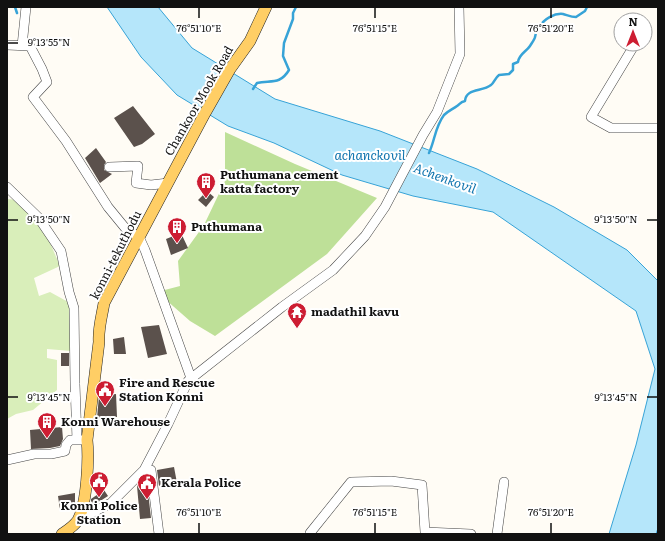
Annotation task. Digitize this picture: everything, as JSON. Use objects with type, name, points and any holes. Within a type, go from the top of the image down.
[{"type":"main road","name":"Chankoor Mook Road","points":[[170,178],[230,69],[250,41],[266,7]]},
{"type":"main road","name":"konni-tekuthodu","points":[[78,520],[84,504],[88,449],[82,440],[99,342],[98,330],[104,303],[170,178]]},
{"type":"main road","points":[[62,534],[78,520]]},
{"type":"street","points":[[22,46],[26,7]]},
{"type":"street","points":[[78,520],[111,503],[144,470],[188,381],[191,378],[282,307],[334,270],[365,236],[385,206],[437,112],[460,54],[460,7]]},
{"type":"street","points":[[7,45],[30,46],[47,82],[33,97],[66,141],[108,207],[126,229],[139,237],[148,256],[191,378]]},
{"type":"street","points":[[630,52],[592,117],[611,128],[658,128]]},
{"type":"street","points":[[109,167],[138,166],[136,183],[151,185],[170,178]]},
{"type":"street","points":[[7,187],[38,217],[61,251],[69,292],[74,308],[75,384],[82,440],[70,440],[66,445],[65,451],[59,454],[34,454],[7,460]]},
{"type":"street","points":[[151,470],[159,534]]},
{"type":"street","points":[[308,534],[351,482],[392,481],[422,485],[425,532],[471,534]]},
{"type":"street","points":[[497,534],[504,482]]},
{"type":"green space","points":[[225,132],[295,164],[377,198],[327,254],[215,336],[190,321],[157,292],[180,286],[178,261],[204,225],[225,181]]},
{"type":"green space","points":[[7,199],[18,200],[48,238],[60,266],[34,278],[39,296],[50,292],[70,303],[71,351],[47,349],[47,358],[57,360],[57,390],[33,410],[16,414],[7,419]]},
{"type":"water","name":"achanckovil","points":[[107,7],[158,7],[192,48],[275,99],[380,131],[477,169],[554,207],[627,250],[658,281],[658,528],[656,534],[609,534],[636,445],[655,369],[636,311],[493,212],[413,196],[342,175],[274,143],[228,126],[177,95],[141,57]]},
{"type":"building","points":[[133,106],[155,134],[142,144],[134,147],[114,118]]},
{"type":"building","points":[[96,148],[106,162],[104,165],[104,170],[112,174],[100,183],[85,158]]},
{"type":"building","name":"Puthumana cement katta factory","points":[[207,191],[214,197],[206,207],[198,200]]},
{"type":"building","name":"Puthumana","points":[[181,233],[188,248],[171,255],[166,239]]},
{"type":"building","points":[[159,325],[167,354],[148,358],[141,327]]},
{"type":"building","points":[[124,337],[126,354],[114,354],[113,339]]},
{"type":"building","points":[[61,353],[69,353],[69,366],[61,366]]},
{"type":"building","name":"Fire and Rescue Station Konni","points":[[116,394],[117,417],[97,418],[99,396]]},
{"type":"building","name":"Konni Warehouse","points":[[62,427],[63,439],[60,446],[31,449],[30,430]]},
{"type":"building","points":[[174,467],[177,483],[159,486],[157,470]]},
{"type":"building","points":[[139,483],[147,483],[151,518],[140,519],[137,486]]},
{"type":"building","name":"Konni Police Station","points":[[104,490],[108,496],[94,505],[91,499]]},
{"type":"building","points":[[75,493],[75,507],[60,510],[58,496]]},
{"type":"waterway","points":[[15,7],[17,13]]},
{"type":"waterway","points":[[253,89],[257,83],[279,80],[286,75],[289,70],[283,56],[284,43],[296,7]]},
{"type":"waterway","points":[[429,153],[439,124],[444,115],[461,102],[465,101],[466,97],[471,92],[491,85],[499,75],[509,74],[513,70],[513,64],[518,62],[521,55],[530,46],[535,38],[536,30],[544,21],[556,14],[576,17],[585,11],[587,7]]},
{"type":"place","name":"Puthumana cement katta factory","points":[[206,199]]},
{"type":"place","name":"Puthumana","points":[[177,244]]},
{"type":"place","name":"madathil kavu","points":[[297,329]]},
{"type":"place","name":"Fire and Rescue Station Konni","points":[[105,407]]},
{"type":"place","name":"Konni Warehouse","points":[[47,439]]},
{"type":"place","name":"Konni Police Station","points":[[99,498]]},
{"type":"place","name":"Kerala Police","points":[[147,500]]},
{"type":"water label","name":"Achenkovil","points":[[445,178]]}]
